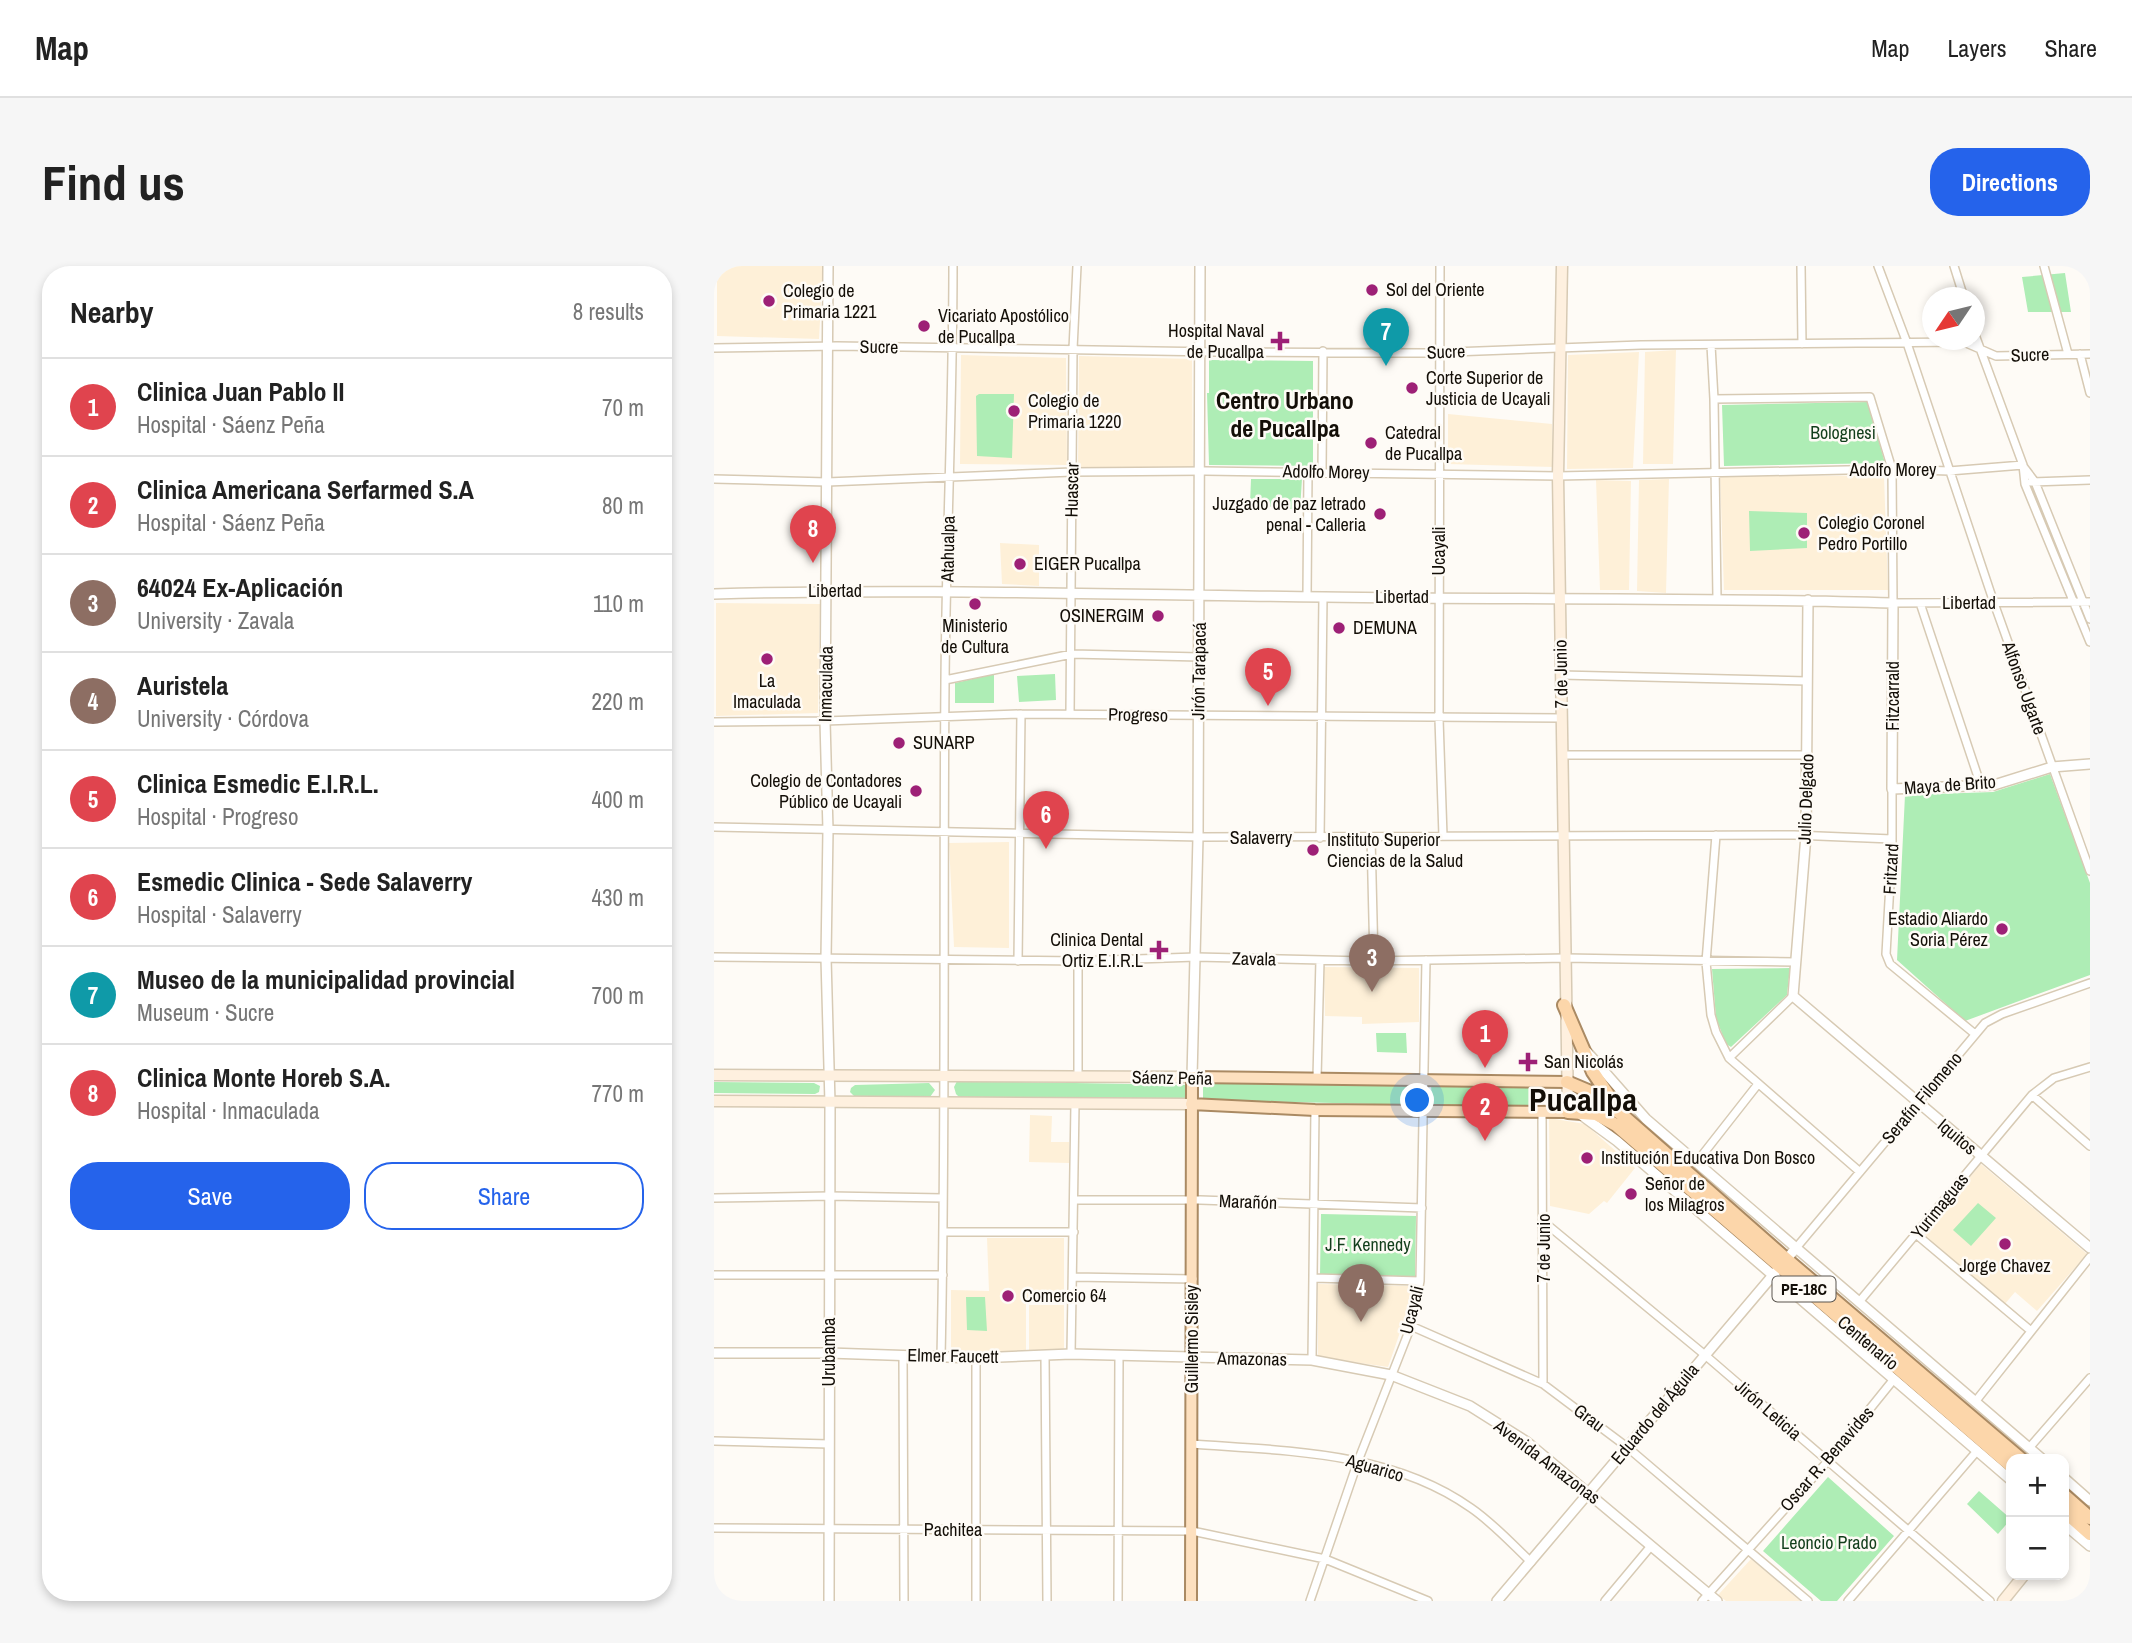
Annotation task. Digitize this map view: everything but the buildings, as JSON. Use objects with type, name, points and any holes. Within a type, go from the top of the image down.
[{"type":"highway","points":[[1564,1005],[1593,1072],[1621,1114]]},
{"type":"highway","name":"Sáenz Peña","points":[[1567,1082],[1593,1093],[1621,1114]]},
{"type":"highway","name":"Sáenz Peña","points":[[1573,1112],[1595,1114]]},
{"type":"highway","name":"Centenario","points":[[1595,1114],[1616,1125],[2006,1462]]},
{"type":"highway","name":"Centenario","points":[[1621,1114],[1779,1267],[2025,1454]]},
{"type":"highway","points":[[2075,1512],[2090,1518]]},
{"type":"highway","points":[[2075,1512],[2090,1534]]},
{"type":"main road","name":"7 de Junio","points":[[1562,266],[1558,476],[1566,958],[1564,1005],[1567,1082],[1573,1112]]},
{"type":"main road","name":"Sáenz Peña","points":[[714,1075],[1567,1082]]},
{"type":"main road","name":"Guillermo Sisley","points":[[1191,1601],[1192,1077]]},
{"type":"main road","name":"Sáenz Peña","points":[[714,1101],[1191,1104],[1315,1110],[1573,1112]]},
{"type":"main road","points":[[2003,1601],[2020,1580]]},
{"type":"street","name":"Inmaculada","points":[[828,266],[825,721],[828,830],[826,958],[830,1103]]},
{"type":"street","name":"Atahualpa","points":[[941,1357],[945,1104],[945,680],[953,266]]},
{"type":"street","name":"Huascar","points":[[1070,714],[1073,349],[1077,266]]},
{"type":"street","name":"Jirón Tarapacá","points":[[1192,1077],[1200,657],[1200,266]]},
{"type":"street","name":"Ucayali","points":[[1440,266],[1439,719],[1443,836]]},
{"type":"street","points":[[1801,266],[1802,344]]},
{"type":"street","name":"Alfonso Ugarte","points":[[1878,266],[1907,343],[1948,471],[2052,767],[2086,850],[2090,870]]},
{"type":"street","points":[[1954,266],[1961,287]]},
{"type":"street","points":[[2044,266],[2068,354]]},
{"type":"street","name":"Sucre","points":[[714,348],[826,346],[1441,352],[1922,343]]},
{"type":"street","points":[[1711,345],[1717,598]]},
{"type":"street","points":[[1980,350],[2023,465],[2025,484],[2083,602],[2090,642]]},
{"type":"street","name":"Sucre","points":[[1982,350],[1996,356],[2090,354]]},
{"type":"street","points":[[1322,471],[1323,351]]},
{"type":"street","points":[[2080,354],[2090,393]]},
{"type":"street","points":[[1714,399],[1870,397],[1892,469],[1893,603]]},
{"type":"street","points":[[2023,465],[2035,482],[2090,619]]},
{"type":"street","name":"Adolfo Morey","points":[[714,479],[827,482],[1072,471],[1322,471],[1558,476],[1715,471],[1948,471],[2023,465]]},
{"type":"street","points":[[1307,597],[1308,472]]},
{"type":"street","points":[[2025,484],[2090,480]]},
{"type":"street","name":"Libertad","points":[[714,594],[827,591],[1307,597],[1717,598],[1893,603],[2083,602]]},
{"type":"street","points":[[1320,838],[1323,597]]},
{"type":"street","name":"Julio Delgado","points":[[1793,996],[1806,835],[1808,600]]},
{"type":"street","name":"Fitzcarrald","points":[[1892,789],[1893,603]]},
{"type":"street","points":[[1920,603],[1981,786]]},
{"type":"street","points":[[945,680],[1072,654],[1200,657]]},
{"type":"street","points":[[1561,676],[1807,681]]},
{"type":"street","points":[[1018,961],[1021,714]]},
{"type":"street","name":"Progreso","points":[[714,722],[1021,714],[1562,718]]},
{"type":"street","points":[[1562,755],[1808,755]]},
{"type":"street","name":"Maya de Brito","points":[[1892,789],[1994,785],[2052,767],[2090,764]]},
{"type":"street","name":"Fritzard","points":[[1892,789],[1886,954],[1891,964],[1975,1034]]},
{"type":"street","name":"Salaverry","points":[[714,827],[1198,837],[1806,835],[1892,839]]},
{"type":"street","points":[[1716,835],[1706,962],[1711,1016],[1716,1032],[1729,1058],[1860,1171]]},
{"type":"street","points":[[1371,837],[1374,961]]},
{"type":"street","name":"Zavala","points":[[714,957],[943,961],[1077,961],[1196,957],[1374,961],[1566,958],[1795,962]]},
{"type":"street","points":[[1317,1078],[1320,960]]},
{"type":"street","name":"Ucayali","points":[[1310,1601],[1358,1461],[1410,1326],[1420,1281],[1426,960]]},
{"type":"street","points":[[1077,961],[1078,1077]]},
{"type":"street","name":"Serafín Filomeno","points":[[1779,1267],[1975,1034],[1992,1018],[2090,984]]},
{"type":"street","points":[[1729,1058],[1793,996]]},
{"type":"street","name":"Iquitos","points":[[1793,996],[2090,1248]]},
{"type":"street","points":[[1582,1046],[1646,1119],[1975,1402],[2025,1454],[2090,1378]]},
{"type":"street","name":"Yurimaguas","points":[[1859,1302],[2032,1095],[2054,1078],[2090,1067]]},
{"type":"street","points":[[1696,1163],[1758,1084]]},
{"type":"street","points":[[2032,1095],[2090,1146]]},
{"type":"street","name":"Urubamba","points":[[829,1601],[830,1103]]},
{"type":"street","points":[[1070,1354],[1075,1104]]},
{"type":"street","points":[[1312,1360],[1315,1110]]},
{"type":"street","name":"7 de Junio","points":[[1542,1112],[1544,1384]]},
{"type":"street","points":[[1573,1112],[1617,1141],[1779,1267],[1894,1379],[2006,1476]]},
{"type":"street","points":[[714,1198],[830,1196],[943,1199]]},
{"type":"street","name":"Marañón","points":[[1074,1200],[1193,1199],[1422,1208]]},
{"type":"street","name":"Jirón Leticia","points":[[1544,1222],[1705,1355],[1990,1601]]},
{"type":"street","points":[[944,1232],[1074,1232]]},
{"type":"street","points":[[1917,1235],[2031,1331]]},
{"type":"street","points":[[1975,1402],[2090,1257]]},
{"type":"street","name":"Eduardo del Águila","points":[[1497,1601],[1779,1267]]},
{"type":"street","points":[[714,1275],[943,1275]]},
{"type":"street","points":[[1073,1278],[1193,1279]]},
{"type":"street","points":[[1314,1278],[1420,1281]]},
{"type":"street","name":"Grau","points":[[1410,1326],[1544,1384],[1627,1447],[1808,1601]]},
{"type":"street","name":"Elmer Faucett","points":[[714,1353],[829,1353],[976,1358],[1070,1354],[1192,1357]]},
{"type":"street","points":[[903,1356],[904,1601]]},
{"type":"street","points":[[1045,1356],[1047,1601]]},
{"type":"street","points":[[1118,1601],[1119,1357]]},
{"type":"street","name":"Amazonas","points":[[1192,1357],[1312,1360]]},
{"type":"street","points":[[976,1358],[976,1601]]},
{"type":"street","name":"Avenida Amazonas","points":[[1312,1360],[1391,1375],[1470,1406],[1527,1442],[1651,1546],[1705,1597],[1717,1601]]},
{"type":"street","name":"Oscar R. Benavides","points":[[1705,1597],[1827,1462],[1894,1379]]},
{"type":"street","points":[[714,1441],[829,1444]]},
{"type":"street","name":"Aguarico","points":[[1192,1444],[1319,1454],[1358,1461],[1430,1484],[1472,1508],[1531,1562]]},
{"type":"street","points":[[1848,1601],[1977,1451]]},
{"type":"street","points":[[2069,1493],[2090,1546]]},
{"type":"street","name":"Pachitea","points":[[714,1528],[1192,1531],[1325,1559],[1428,1601]]},
{"type":"street","points":[[1605,1601],[1651,1546]]},
{"type":"shaded area","name":"Colegio de Primaria 1221","points":[[717,266],[823,266],[819,339],[717,336]]},
{"type":"shaded area","points":[[1676,350],[1673,464],[1643,464],[1645,352]]},
{"type":"shaded area","points":[[1639,352],[1633,468],[1567,469],[1568,355]]},
{"type":"shaded area","name":"Colegio de Primaria 1220","points":[[961,355],[1066,358],[1067,465],[960,464]]},
{"type":"shaded area","points":[[1079,356],[1192,359],[1193,468],[1078,467]]},
{"type":"shaded area","points":[[1448,414],[1552,424],[1554,467],[1448,464]]},
{"type":"shaded area","name":"Colegio Coronel Pedro Portillo","points":[[1720,475],[1884,476],[1888,590],[1724,590]]},
{"type":"shaded area","points":[[1669,479],[1666,593],[1637,591],[1639,480]]},
{"type":"shaded area","points":[[1596,480],[1631,481],[1629,590],[1600,590]]},
{"type":"shaded area","name":"EIGER Pucallpa","points":[[1000,543],[1039,545],[1039,586],[1002,584]]},
{"type":"shaded area","name":"La Imaculada","points":[[716,603],[820,604],[818,713],[716,716]]},
{"type":"shaded area","points":[[1009,842],[1009,948],[954,947],[949,843]]},
{"type":"shaded area","points":[[1324,967],[1419,968],[1419,1022],[1362,1024],[1362,1017],[1325,1016]]},
{"type":"shaded area","points":[[1030,1115],[1052,1116],[1051,1142],[1069,1142],[1069,1163],[1029,1162]]},
{"type":"shaded area","name":"Institución Educativa Don Bosco","points":[[1549,1118],[1585,1124],[1635,1168],[1607,1203],[1604,1201],[1589,1214],[1550,1206]]},
{"type":"shaded area","name":"Jorge Chavez","points":[[1981,1164],[2087,1254],[2037,1311],[2015,1292],[2004,1305],[1922,1234]]},
{"type":"shaded area","name":"Comercio 64","points":[[987,1238],[1064,1238],[1064,1300],[1026,1300],[1026,1352],[951,1351],[951,1290],[989,1291]]},
{"type":"shaded area","points":[[1318,1284],[1416,1286],[1388,1367],[1318,1357]]},
{"type":"shaded area","points":[[1029,1305],[1064,1305],[1064,1352],[1029,1352]]},
{"type":"shaded area","points":[[1751,1559],[1800,1601],[1726,1601],[1718,1595]]},
{"type":"green space","points":[[2065,273],[2071,312],[2028,312],[2022,277]]},
{"type":"green space","points":[[1209,360],[1313,361],[1313,466],[1209,465]]},
{"type":"green space","points":[[1014,394],[1012,458],[977,456],[976,396]]},
{"type":"green space","name":"Bolognesi","points":[[1868,402],[1885,463],[1724,466],[1722,405]]},
{"type":"green space","points":[[1251,479],[1302,479],[1300,510],[1250,504]]},
{"type":"green space","points":[[1749,511],[1807,513],[1807,548],[1750,551]]},
{"type":"green space","points":[[994,674],[994,703],[955,703],[955,683]]},
{"type":"green space","points":[[1055,674],[1056,700],[1019,702],[1017,676]]},
{"type":"green space","name":"Estadio Aliardo Soria Pérez","points":[[2050,774],[2090,883],[2090,975],[1965,1021],[1897,960],[1905,795],[1993,792]]},
{"type":"green space","points":[[1790,968],[1787,995],[1731,1047],[1726,1044],[1716,1018],[1712,969]]},
{"type":"green space","points":[[1376,1033],[1406,1033],[1407,1053],[1377,1052]]},
{"type":"green space","points":[[957,1081],[1191,1085],[1191,1099],[960,1098],[954,1087]]},
{"type":"green space","points":[[714,1082],[814,1083],[820,1086],[819,1092],[815,1094],[714,1093]]},
{"type":"green space","points":[[929,1083],[935,1090],[930,1097],[854,1096],[850,1092],[855,1085]]},
{"type":"green space","points":[[1203,1084],[1421,1084],[1417,1105],[1203,1100]]},
{"type":"green space","points":[[1431,1084],[1534,1086],[1536,1107],[1432,1105]]},
{"type":"green space","points":[[1978,1203],[1996,1218],[1971,1246],[1953,1230]]},
{"type":"green space","name":"J.F. Kennedy","points":[[1321,1214],[1416,1216],[1415,1277],[1320,1275]]},
{"type":"green space","points":[[966,1297],[985,1297],[987,1331],[967,1330]]},
{"type":"green space","name":"Leoncio Prado","points":[[1828,1477],[1894,1536],[1837,1601],[1821,1601],[1763,1551]]},
{"type":"green space","points":[[1979,1491],[2006,1515],[2006,1525],[1998,1534],[1967,1504]]},
{"type":"place","name":"Sol del Oriente","points":[[1372,290]]},
{"type":"place","name":"Colegio de Primaria 1221","points":[[769,301]]},
{"type":"place","name":"Vicariato Apostólico de Pucallpa","points":[[924,326]]},
{"type":"place","name":"Hospital Naval de Pucallpa","points":[[1280,341]]},
{"type":"place","name":"Museo de la municipalidad provincial","points":[[1386,366]]},
{"type":"place","name":"Corte Superior de Justicia de Ucayali","points":[[1412,388]]},
{"type":"place","name":"Colegio de Primaria 1220","points":[[1014,411]]},
{"type":"place","name":"Catedral de Pucallpa","points":[[1371,443]]},
{"type":"place","name":"Juzgado de paz letrado penal - Calleria","points":[[1380,514]]},
{"type":"place","name":"Colegio Coronel Pedro Portillo","points":[[1804,533]]},
{"type":"place","name":"Clinica Monte Horeb S.A.","points":[[813,563]]},
{"type":"place","name":"EIGER Pucallpa","points":[[1020,564]]},
{"type":"place","name":"Ministerio de Cultura","points":[[975,604]]},
{"type":"place","name":"OSINERGIM","points":[[1158,616]]},
{"type":"place","name":"DEMUNA","points":[[1339,628]]},
{"type":"place","name":"La Imaculada","points":[[767,659]]},
{"type":"place","name":"Clinica Esmedic E.I.R.L.","points":[[1268,706]]},
{"type":"place","name":"SUNARP","points":[[899,743]]},
{"type":"place","name":"Colegio de Contadores Público de Ucayali","points":[[916,791]]},
{"type":"place","name":"Esmedic Clinica - Sede Salaverry","points":[[1046,849]]},
{"type":"place","name":"Instituto Superior Ciencias de la Salud","points":[[1313,850]]},
{"type":"place","name":"Estadio Aliardo Soria Pérez","points":[[2002,929]]},
{"type":"place","name":"Clinica Dental Ortiz E.I.R.L","points":[[1159,950]]},
{"type":"place","name":"64024 Ex-Aplicación","points":[[1372,992]]},
{"type":"place","name":"San Nicolás","points":[[1528,1062]]},
{"type":"place","name":"Clinica Juan Pablo II","points":[[1485,1068]]},
{"type":"place","name":"Clinica Americana Serfarmed S.A","points":[[1485,1141]]},
{"type":"place","name":"Institución Educativa Don Bosco","points":[[1587,1158]]},
{"type":"place","name":"Señor de los Milagros","points":[[1631,1194]]},
{"type":"place","name":"Jorge Chavez","points":[[2005,1244]]},
{"type":"place","name":"Comercio 64","points":[[1008,1296]]},
{"type":"place","name":"Auristela","points":[[1361,1322]]},
{"type":"district","name":"Centro Urbano de Pucallpa","points":[[1285,415]]},
{"type":"district","name":"Pucallpa","points":[[1583,1100]]}]
